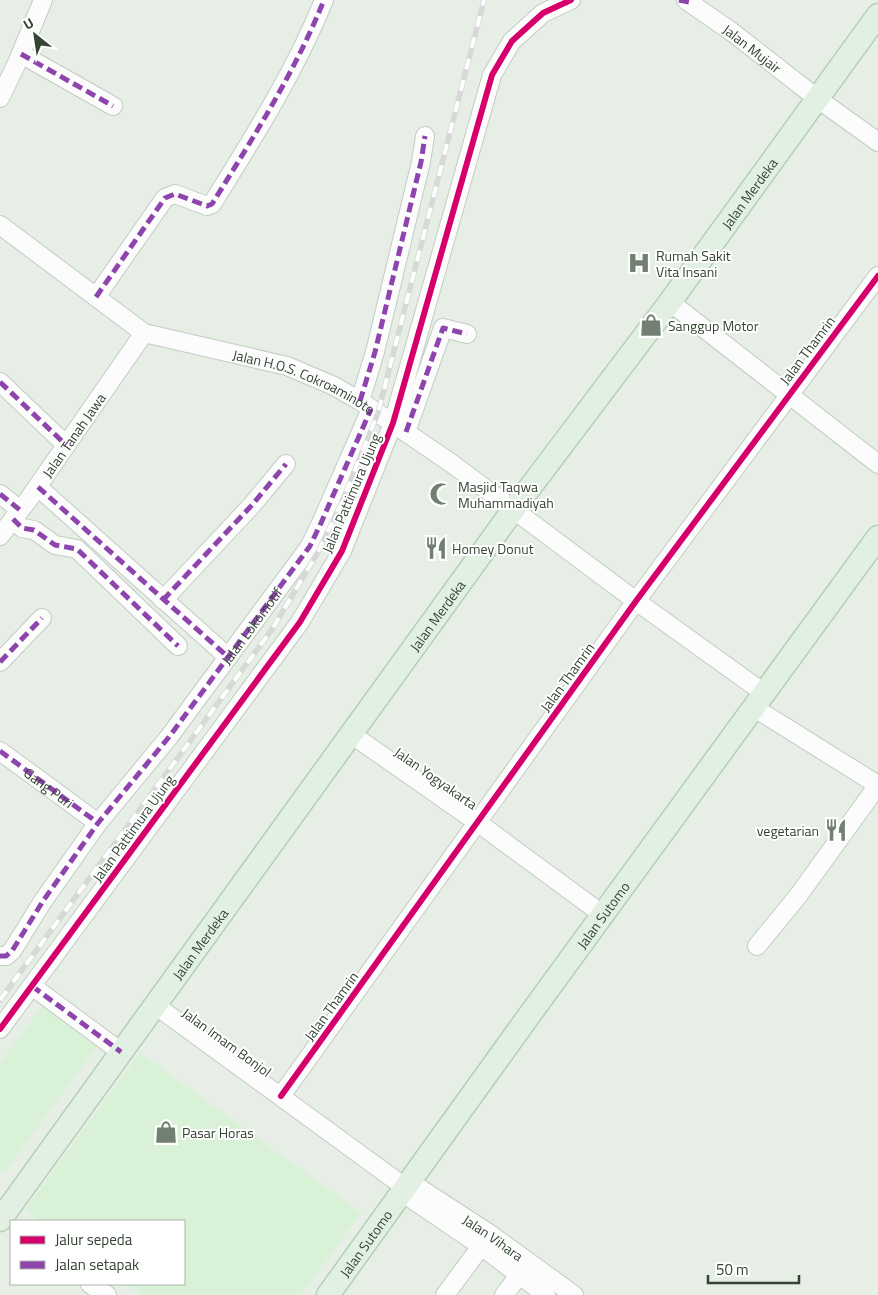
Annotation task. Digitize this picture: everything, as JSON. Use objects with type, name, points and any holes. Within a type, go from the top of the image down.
[{"type":"main road","name":"Jalan Merdeka","points":[[0,1220],[513,510],[670,302],[878,15]]},
{"type":"main road","name":"Jalan Sutomo","points":[[328,1295],[602,914],[878,537]]},
{"type":"street","points":[[0,98],[44,0]]},
{"type":"street","points":[[96,297],[165,198],[175,194],[207,206],[212,204],[272,106],[313,28],[324,0]]},
{"type":"street","name":"Jalan Pattimura Ujung","points":[[0,1029],[300,622],[342,551],[400,428],[492,75],[512,41],[543,13],[571,0]]},
{"type":"street","name":"Jalan Mujair","points":[[684,1],[732,32],[818,99],[878,142]]},
{"type":"street","points":[[21,54],[113,106]]},
{"type":"street","name":"Jalan Lokomotif","points":[[0,956],[6,956],[12,951],[43,901],[98,823],[169,737],[310,546],[321,524],[366,405],[376,352],[421,162],[425,136]]},
{"type":"street","name":"Jalan H.O.S. Cokroaminoto","points":[[0,225],[144,333],[287,366],[334,386],[366,405],[636,601],[758,700],[878,785]]},
{"type":"street","name":"Jalan Thamrin","points":[[281,1096],[636,601],[878,276]]},
{"type":"street","points":[[670,302],[878,464]]},
{"type":"street","points":[[400,428],[442,328],[467,334]]},
{"type":"street","name":"Jalan Tanah Jawa","points":[[0,536],[38,486],[144,333]]},
{"type":"street","points":[[0,382],[66,445]]},
{"type":"street","points":[[163,600],[252,505],[286,464]]},
{"type":"street","points":[[38,486],[228,657]]},
{"type":"street","points":[[0,494],[17,515],[22,528],[34,530],[55,545],[77,550],[178,646]]},
{"type":"street","points":[[0,662],[42,618]]},
{"type":"street","name":"Jalan Yogyakarta","points":[[351,734],[477,822],[602,914]]},
{"type":"street","name":"Gang Puri","points":[[0,751],[98,823]]},
{"type":"street","points":[[756,946],[798,896],[878,785]]},
{"type":"street","points":[[32,986],[121,1052]]},
{"type":"street","name":"Jalan Imam Bonjol","points":[[155,1005],[406,1188]]},
{"type":"street","name":"Jalan Vihara","points":[[406,1188],[486,1240],[524,1269],[574,1295]]},
{"type":"street","points":[[0,1220],[10,1228]]},
{"type":"street","points":[[445,1295],[486,1240]]},
{"type":"street","points":[[504,1295],[524,1269]]},
{"type":"street","name":"Jalan Vihara","points":[[524,1269],[546,1295]]},
{"type":"street","points":[[91,1285],[106,1295]]},
{"type":"shaded area","points":[[42,1006],[97,1046],[4,1173],[0,1170],[0,1064]]},
{"type":"shaded area","name":"Pasar Horas","points":[[140,1053],[361,1213],[301,1295],[142,1295],[128,1285],[185,1285],[185,1220],[39,1220],[25,1210]]},
{"type":"railway","points":[[0,1000],[273,628],[318,552],[341,504],[378,413],[484,0]]},
{"type":"marked path","points":[[96,297],[165,198],[175,194],[207,206],[212,204],[287,79],[324,0]]},
{"type":"marked path","points":[[679,0],[689,2]]},
{"type":"marked path","points":[[21,54],[113,106]]},
{"type":"marked path","points":[[360,401],[375,352],[421,162],[425,136]]},
{"type":"marked path","points":[[406,432],[443,328],[467,334]]},
{"type":"marked path","points":[[0,382],[66,445]]},
{"type":"marked path","points":[[0,956],[6,956],[12,951],[43,901],[98,823],[169,737],[310,546],[371,409]]},
{"type":"marked path","points":[[163,600],[252,505],[286,464]]},
{"type":"marked path","points":[[38,487],[228,657]]},
{"type":"marked path","points":[[0,494],[20,510]]},
{"type":"marked path","points":[[13,519],[22,528],[34,530],[55,545],[77,549],[178,646]]},
{"type":"marked path","points":[[0,662],[42,618]]},
{"type":"marked path","points":[[0,751],[98,823]]},
{"type":"marked path","points":[[32,986],[121,1052]]},
{"type":"cycle path","points":[[0,1029],[300,622],[342,551],[393,423],[492,75],[512,41],[543,13],[571,0]]},
{"type":"cycle path","points":[[281,1096],[636,601],[878,276]]},
{"type":"place","name":"Rumah Sakit Vita Insani","points":[[639,263]]},
{"type":"place","name":"Sanggup Motor","points":[[651,325]]},
{"type":"place","name":"Masjid Taqwa Muhammadiyah","points":[[441,494]]},
{"type":"place","name":"Homey Donut","points":[[436,548]]},
{"type":"place","name":"vegetarian","points":[[836,830]]},
{"type":"place","name":"Pasar Horas","points":[[166,1132]]}]
